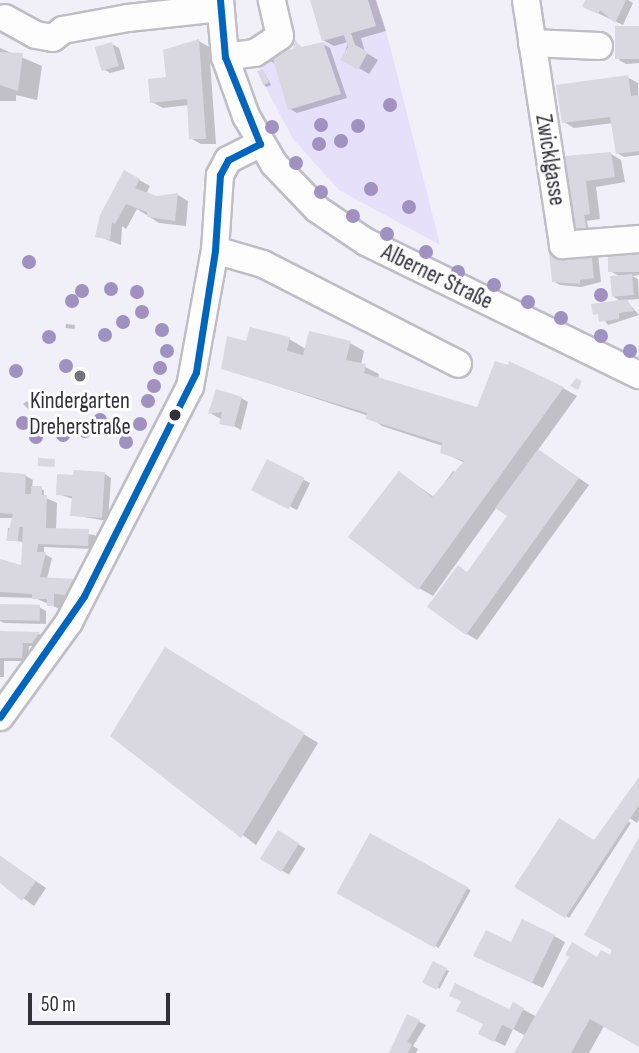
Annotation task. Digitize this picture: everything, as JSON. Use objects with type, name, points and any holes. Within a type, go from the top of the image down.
[{"type":"street","points":[[225,57],[256,53],[280,36],[272,0]]},
{"type":"street","name":"Zwicklgasse","points":[[526,0],[562,245],[639,239]]},
{"type":"street","points":[[5,18],[36,36],[53,38],[63,30],[220,4]]},
{"type":"street","name":"Alberner Straße","points":[[220,4],[225,57],[260,144],[317,209],[366,242],[639,375]]},
{"type":"street","points":[[532,43],[599,46]]},
{"type":"street","points":[[0,717],[74,614],[190,387],[215,250],[222,167],[237,153],[260,144]]},
{"type":"street","points":[[215,250],[263,264],[458,364]]},
{"type":"shaded area","points":[[368,0],[375,0],[389,42],[440,245],[339,190],[293,139],[257,71],[273,59],[340,93],[323,42],[344,35],[348,47],[340,60],[358,70],[368,52],[355,45],[351,33],[376,26]]},
{"type":"building","points":[[310,0],[368,0],[376,26],[351,33],[355,45],[368,52],[358,70],[340,60],[348,47],[344,35],[322,41]]},
{"type":"building","points":[[585,0],[626,0],[615,23],[600,10],[598,14],[582,7]]},
{"type":"building","points":[[615,26],[639,26],[639,59],[615,59]]},
{"type":"building","points":[[199,39],[206,139],[189,139],[187,99],[150,103],[148,79],[166,77],[163,50]]},
{"type":"building","points":[[295,40],[301,47],[323,42],[341,94],[288,110],[273,59],[267,61],[265,53],[293,49]]},
{"type":"building","points":[[112,42],[119,66],[102,71],[95,47]]},
{"type":"building","points":[[0,52],[23,53],[18,91],[0,85]]},
{"type":"building","points":[[263,69],[269,83],[263,85],[257,71]]},
{"type":"building","points":[[628,75],[631,96],[639,95],[639,151],[616,154],[610,117],[562,123],[556,85]]},
{"type":"building","points":[[611,152],[615,177],[586,181],[590,214],[584,215],[588,237],[576,237],[564,156]]},
{"type":"building","points":[[124,170],[140,179],[135,188],[157,196],[178,193],[175,221],[147,217],[147,212],[126,204],[115,224],[112,222],[110,240],[95,237],[100,215]]},
{"type":"building","points":[[608,245],[639,245],[639,272],[608,272]]},
{"type":"building","points":[[591,248],[594,278],[580,280],[580,284],[552,282],[549,252]]},
{"type":"building","points":[[632,274],[634,295],[612,297],[610,276]]},
{"type":"building","points":[[627,299],[634,311],[619,313],[619,319],[599,322],[598,314],[593,315],[591,304]]},
{"type":"building","points":[[250,327],[290,337],[287,351],[303,355],[309,331],[351,341],[346,360],[366,364],[364,373],[477,407],[495,361],[508,365],[509,361],[564,387],[418,590],[348,537],[399,471],[432,497],[464,461],[440,453],[442,443],[366,419],[367,413],[221,369],[227,336],[246,341]]},
{"type":"building","points":[[576,378],[582,381],[578,390],[570,386]]},
{"type":"building","points":[[216,389],[242,397],[234,427],[219,424],[222,412],[208,414]]},
{"type":"building","points":[[538,449],[579,478],[466,635],[427,607],[458,565],[467,572],[507,516],[495,508]]},
{"type":"building","points":[[38,458],[55,459],[55,467],[38,466]]},
{"type":"building","points":[[267,459],[304,478],[289,509],[251,490]]},
{"type":"building","points":[[74,470],[105,472],[102,518],[70,516],[72,496],[56,495],[57,474],[73,475]]},
{"type":"building","points":[[0,472],[26,474],[25,494],[31,494],[31,486],[42,486],[42,495],[47,495],[46,528],[89,529],[88,546],[38,544],[37,552],[46,552],[40,577],[74,579],[65,595],[54,594],[54,606],[47,606],[47,599],[32,599],[32,594],[0,592],[0,559],[21,565],[23,527],[19,527],[18,541],[6,541],[13,514],[0,513]]},
{"type":"building","points":[[0,604],[40,605],[40,621],[0,620]]},
{"type":"building","points":[[0,631],[40,632],[32,643],[23,643],[22,658],[0,658]]},
{"type":"building","points":[[165,647],[305,733],[241,838],[110,736]]},
{"type":"building","points":[[639,777],[639,805],[565,918],[514,887],[559,818],[594,840]]},
{"type":"building","points":[[278,830],[299,843],[281,872],[260,859]]},
{"type":"building","points":[[370,833],[468,887],[435,948],[337,893]]},
{"type":"building","points":[[639,837],[639,1047],[590,1019],[571,1053],[514,1053],[569,957],[565,955],[572,942],[597,957],[601,950],[610,955],[612,950],[584,935]]},
{"type":"building","points":[[0,856],[36,881],[22,901],[0,883]]},
{"type":"building","points":[[522,919],[555,935],[532,983],[473,956],[486,930],[511,942]]},
{"type":"building","points":[[433,961],[447,968],[436,990],[422,982]]},
{"type":"building","points":[[455,983],[509,1009],[513,1002],[524,1008],[513,1030],[502,1025],[494,1042],[478,1034],[483,1024],[456,1011],[461,1001],[449,996]]},
{"type":"building","points":[[407,1014],[420,1020],[407,1042],[412,1044],[408,1053],[389,1053]]},
{"type":"transit line","points":[[0,717],[84,596],[196,372],[215,250],[220,175],[228,160],[260,144],[225,57],[220,0]]},
{"type":"place","name":"Kindergarten Dreherstraße","points":[[80,376]]}]
